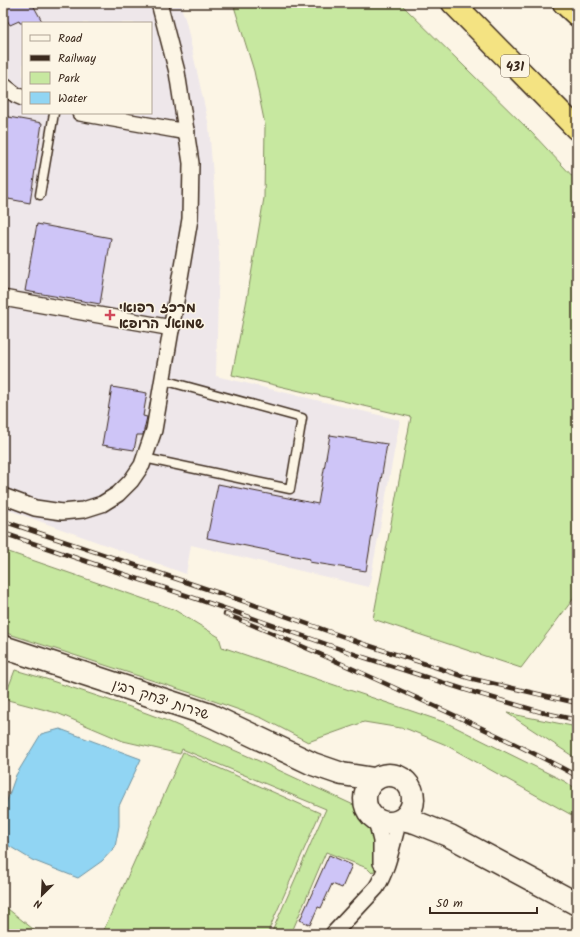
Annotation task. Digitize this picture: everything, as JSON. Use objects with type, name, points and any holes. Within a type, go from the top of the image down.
[{"type":"highway","name":"431","points":[[453,3],[577,129]]},
{"type":"highway","points":[[564,3],[577,16]]},
{"type":"main road","name":"שדרות יצחק רבין","points":[[3,646],[210,715],[313,764],[342,774],[374,779],[380,775],[396,775],[408,784],[412,790],[413,798],[434,820],[447,832],[464,843]]},
{"type":"main road","name":"שדרות יצחק רבין","points":[[313,764],[340,781],[364,800],[366,808],[376,820],[392,823],[401,820],[437,831],[464,843],[577,904]]},
{"type":"main road","points":[[364,800],[368,785],[374,779]]},
{"type":"main road","points":[[401,820],[410,810],[413,798]]},
{"type":"street","points":[[3,496],[35,508],[62,512],[83,510],[102,504],[118,494],[131,481],[142,465],[154,430],[190,219],[191,163],[177,72],[159,3]]},
{"type":"street","points":[[3,85],[22,98]]},
{"type":"street","points":[[86,114],[187,132]]},
{"type":"street","points":[[3,298],[172,328]]},
{"type":"street","points":[[376,820],[380,835],[382,854],[379,879],[376,888]]},
{"type":"street","points":[[333,934],[376,888],[385,871],[401,820]]},
{"type":"lane","points":[[40,195],[54,114]]},
{"type":"lane","points":[[144,458],[290,489],[302,418],[163,380]]},
{"type":"shaded area","name":"מרכז רפואי שמואל הרופא","points":[[3,3],[180,3],[186,22],[209,126],[219,253],[216,376],[400,420],[369,587],[191,545],[186,574],[3,508]]},
{"type":"green space","points":[[233,3],[400,3],[532,133],[577,181],[577,594],[521,668],[373,619],[411,417],[232,375],[247,299],[264,198],[265,125],[254,71]]},
{"type":"green space","points":[[3,550],[173,609],[219,637],[222,647],[447,723],[564,781],[577,789],[577,818],[444,744],[407,729],[364,722],[308,742],[262,718],[194,694],[3,632]]},
{"type":"green space","points":[[15,670],[130,707],[165,720],[259,761],[403,828],[387,856],[372,873],[367,868],[326,852],[291,934],[271,934],[326,809],[182,749],[180,754],[123,741],[57,713],[4,699]]},
{"type":"green space","points":[[507,713],[577,727],[577,759]]},
{"type":"green space","points":[[183,752],[320,813],[267,934],[102,934]]},
{"type":"green space","points":[[3,905],[38,933],[46,934],[3,934]]},
{"type":"water","points":[[60,729],[141,759],[119,806],[119,826],[115,847],[102,861],[78,878],[32,860],[9,846],[3,823],[3,812],[16,775],[41,734]]},
{"type":"building","points":[[3,3],[32,3],[42,22],[20,23],[19,21],[10,25],[3,13]]},
{"type":"building","points":[[3,116],[42,123],[30,203],[3,198]]},
{"type":"building","points":[[37,224],[111,238],[100,304],[25,291]]},
{"type":"building","points":[[112,387],[147,393],[143,416],[147,417],[143,435],[137,435],[134,450],[102,445]]},
{"type":"building","points":[[330,435],[387,444],[366,571],[309,562],[310,559],[207,538],[218,484],[318,504]]},
{"type":"building","points":[[329,855],[352,865],[342,888],[332,884],[321,908],[318,907],[310,925],[300,920]]},
{"type":"railway","points":[[3,521],[246,602],[367,645],[469,678],[577,703]]},
{"type":"railway","points":[[3,533],[363,657],[466,690],[541,712],[577,720]]},
{"type":"railway","points":[[225,614],[317,652],[514,744],[577,776]]},
{"type":"place","name":"מרכז רפואי שמואל הרופא","points":[[110,315]]}]
